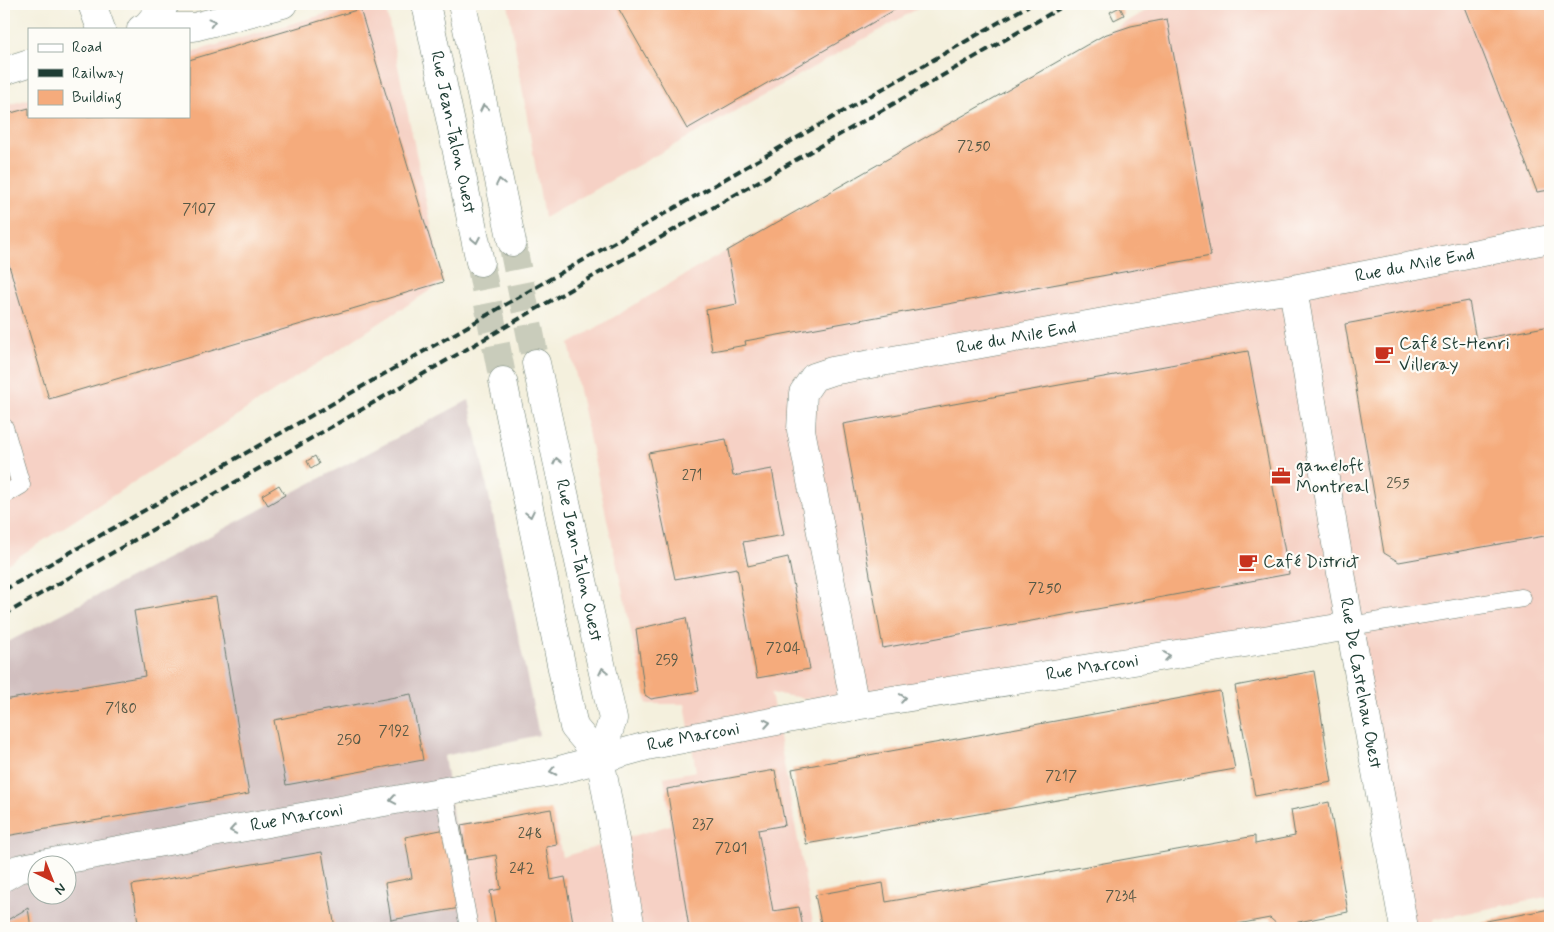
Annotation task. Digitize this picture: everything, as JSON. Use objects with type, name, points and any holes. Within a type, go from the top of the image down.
[{"type":"street","points":[[92,4],[101,28]]},
{"type":"street","points":[[144,28],[165,4]]},
{"type":"street","points":[[144,28],[194,27],[284,4]]},
{"type":"street","name":"Rue Jean-Talon Ouest","points":[[426,4],[480,262]]},
{"type":"street","name":"Rue Jean-Talon Ouest","points":[[462,4],[512,242]]},
{"type":"street","points":[[4,71],[28,63]]},
{"type":"street","name":"Rue du Mile End","points":[[854,706],[801,430],[803,392],[814,378],[832,370],[1293,289],[1550,239]]},
{"type":"street","name":"Rue De Castelnau Ouest","points":[[1293,289],[1350,626],[1404,928]]},
{"type":"street","name":"Rue Jean-Talon Ouest","points":[[536,363],[613,719],[600,758],[630,928]]},
{"type":"street","name":"Rue Jean-Talon Ouest","points":[[503,381],[574,727],[600,758]]},
{"type":"street","name":"Rue Marconi","points":[[78,858],[556,771],[647,746],[854,706],[1350,626]]},
{"type":"street","name":"Rue Marconi","points":[[4,877],[18,869],[28,867]]},
{"type":"lane","points":[[4,428],[21,486],[4,495]]},
{"type":"lane","points":[[1350,626],[1522,598]]},
{"type":"lane","points":[[444,791],[469,928]]},
{"type":"shaded area","points":[[360,4],[385,4],[443,282],[4,566],[4,106],[28,99],[28,118],[190,118],[190,53]]},
{"type":"shaded area","points":[[508,4],[926,4],[544,218]]},
{"type":"shaded area","points":[[1158,4],[1550,4],[1550,896],[1432,920],[1433,928],[1405,928],[1350,626],[855,706],[771,693],[814,928],[476,928],[454,825],[553,812],[562,857],[670,825],[664,777],[696,771],[685,704],[647,704],[569,344],[681,277]]},
{"type":"shaded area","points":[[469,400],[539,735],[444,756],[454,825],[474,920],[437,928],[4,928],[4,644]]},
{"type":"building","points":[[616,4],[905,4],[687,129]]},
{"type":"building","points":[[1464,4],[1550,4],[1550,190],[1537,192]]},
{"type":"building","points":[[1120,7],[1124,15],[1114,20],[1110,12]]},
{"type":"building","points":[[360,9],[443,282],[49,399],[4,252],[4,115],[28,108],[28,118],[190,118],[190,60]]},
{"type":"building","points":[[1167,19],[1211,256],[745,341],[746,345],[712,351],[706,310],[737,304],[727,251],[1104,35],[1131,26]]},
{"type":"building","points":[[1469,301],[1476,340],[1550,326],[1550,535],[1399,562],[1384,553],[1345,324]]},
{"type":"building","points":[[1248,351],[1289,574],[883,648],[843,424]]},
{"type":"building","points":[[726,439],[733,476],[772,469],[784,535],[743,542],[748,566],[788,557],[810,669],[757,678],[737,568],[675,579],[648,453]]},
{"type":"building","points":[[315,456],[319,464],[311,469],[307,461]]},
{"type":"building","points":[[279,485],[285,495],[268,505],[262,495]]},
{"type":"building","points":[[216,597],[249,794],[6,836],[4,823],[4,700],[145,676],[134,611]]},
{"type":"building","points":[[686,618],[699,691],[651,699],[645,695],[636,629]]},
{"type":"building","points":[[1314,671],[1332,782],[1255,796],[1235,686]]},
{"type":"building","points":[[1220,691],[1235,769],[806,844],[792,769]]},
{"type":"building","points":[[411,694],[423,760],[286,785],[274,720]]},
{"type":"building","points":[[775,770],[785,825],[758,830],[773,911],[799,907],[803,928],[689,928],[667,789]]},
{"type":"building","points":[[1329,802],[1348,912],[1279,926],[1270,918],[1216,928],[822,928],[815,895],[883,883],[886,902],[1255,836],[1255,844],[1295,836],[1291,810]]},
{"type":"building","points":[[551,809],[557,845],[546,847],[551,880],[565,877],[574,928],[496,928],[490,891],[501,889],[496,855],[467,860],[461,825]]},
{"type":"building","points":[[446,829],[460,908],[391,920],[385,883],[412,878],[405,837]]},
{"type":"building","points":[[322,852],[335,928],[139,928],[132,885]]},
{"type":"building","points":[[28,908],[31,928],[4,928],[4,922]]},
{"type":"building","points":[[1550,909],[1550,928],[1482,928],[1481,922]]},
{"type":"tunnel","points":[[512,242],[536,363]]},
{"type":"tunnel","points":[[480,262],[503,381]]},
{"type":"railway","points":[[4,590],[1031,4]]},
{"type":"railway","points":[[4,615],[1067,4]]},
{"type":"place","name":"Café St-Henri Villeray","points":[[1384,354]]},
{"type":"place","name":"gameloft Montreal","points":[[1281,476]]},
{"type":"place","name":"Café District","points":[[1248,562]]}]
